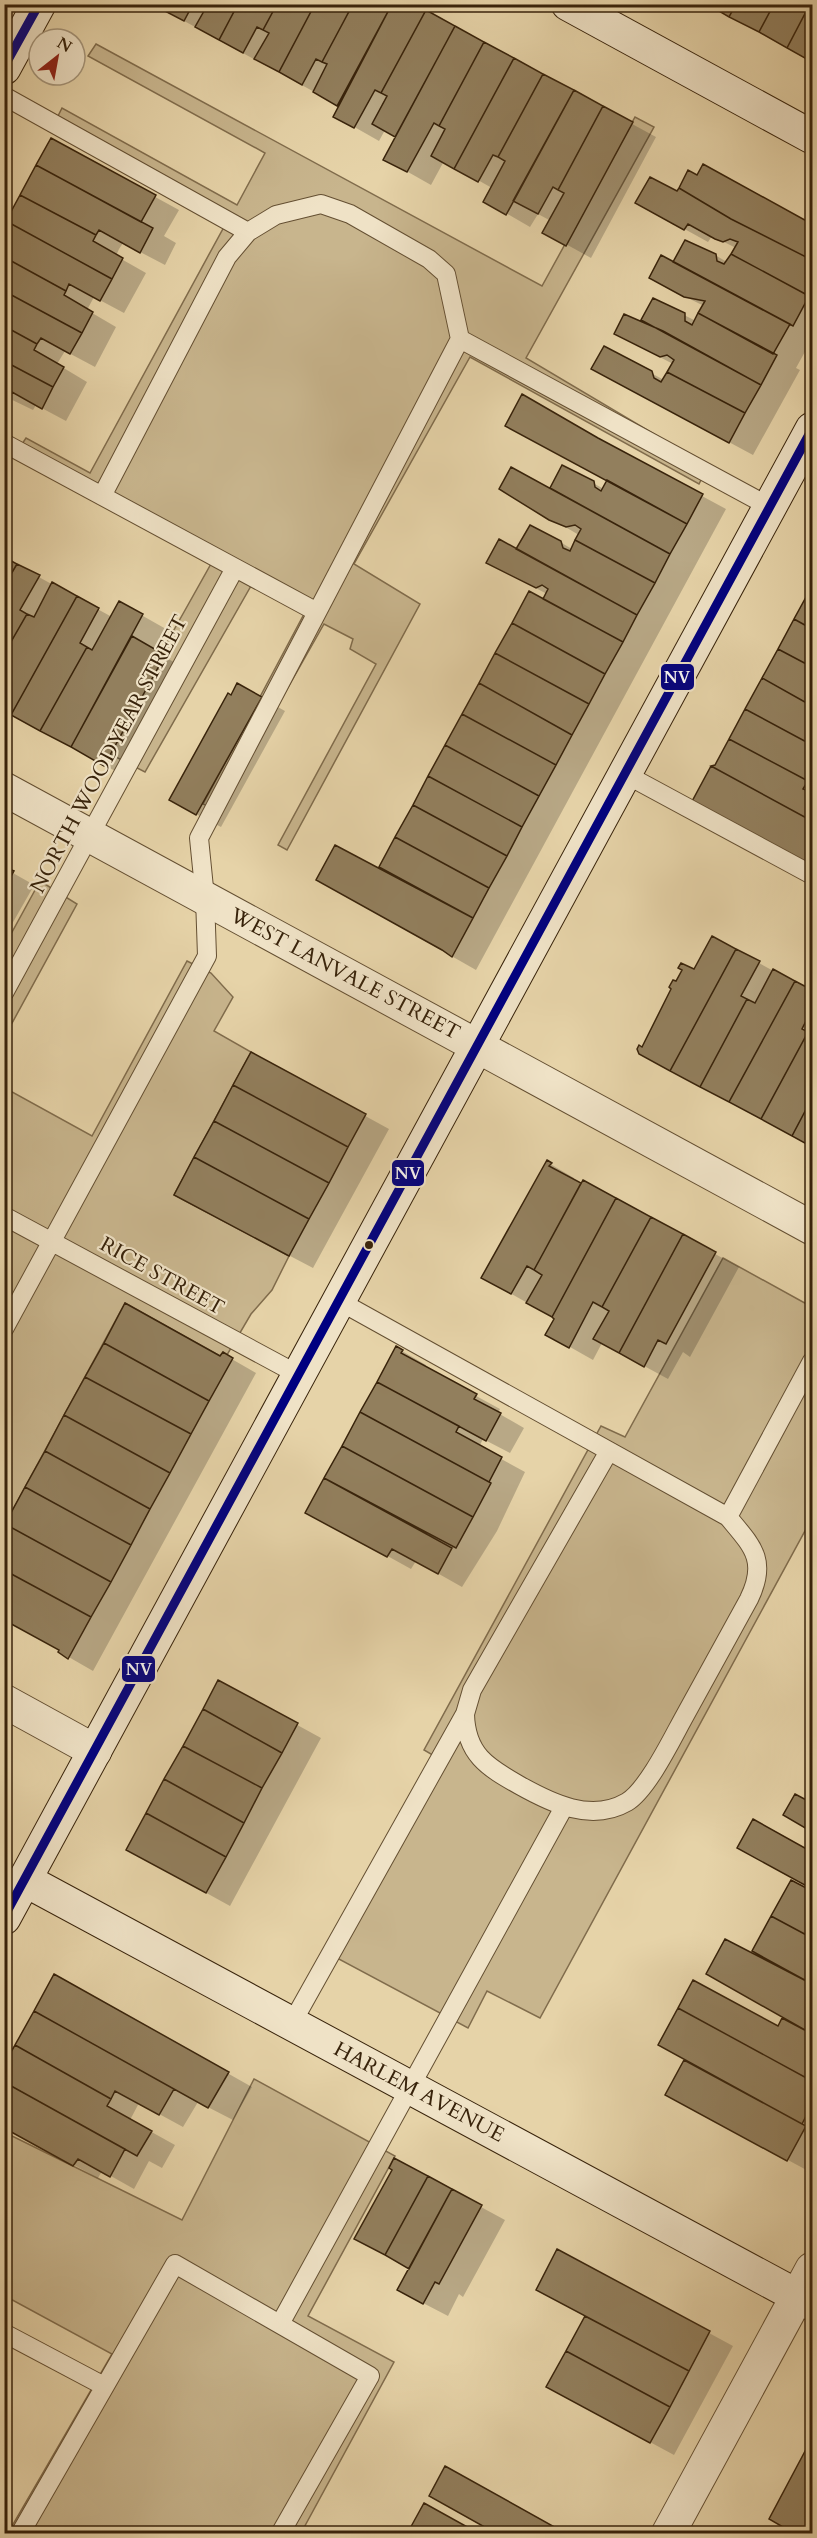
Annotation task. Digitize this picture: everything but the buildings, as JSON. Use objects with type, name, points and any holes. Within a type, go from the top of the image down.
[{"type":"main road","points":[[4,68],[39,4]]},
{"type":"main road","points":[[568,4],[813,137]]},
{"type":"main road","points":[[4,1918],[811,434]]},
{"type":"main road","name":"WEST LANVALE STREET","points":[[4,789],[813,1228]]},
{"type":"main road","points":[[4,1701],[95,1751]]},
{"type":"main road","name":"HARLEM AVENUE","points":[[25,1880],[411,2087],[808,2290]]},
{"type":"main road","points":[[668,2534],[808,2290]]},
{"type":"lane","points":[[4,96],[248,232]]},
{"type":"lane","points":[[4,1329],[207,956],[205,898],[199,838],[460,339],[446,274],[429,259],[351,214],[321,204],[276,215],[248,232],[227,257],[102,496]]},
{"type":"lane","points":[[460,339],[770,507]]},
{"type":"lane","points":[[4,444],[317,612]]},
{"type":"lane","name":"NORTH WOODYEAR STREET","points":[[4,993],[92,837],[235,568]]},
{"type":"lane","points":[[625,774],[813,875]]},
{"type":"lane","name":"RICE STREET","points":[[4,1215],[299,1376]]},
{"type":"lane","points":[[339,1301],[728,1517],[750,1544],[757,1562],[758,1582],[651,1775],[627,1802],[597,1812],[564,1807],[519,1785],[493,1770],[476,1754],[466,1731],[465,1714]]},
{"type":"lane","points":[[728,1517],[813,1361]]},
{"type":"lane","points":[[292,2023],[465,1714],[472,1690],[609,1451]]},
{"type":"lane","points":[[280,2324],[564,1807]]},
{"type":"lane","points":[[20,2534],[175,2264],[370,2376],[280,2534]]},
{"type":"lane","points":[[4,2333],[104,2386]]},
{"type":"shaded area","points":[[96,44],[542,286],[635,117],[654,127],[526,358],[708,466],[699,484],[470,357],[354,564],[420,604],[287,850],[278,845],[376,664],[350,649],[353,639],[324,624],[218,811],[203,804],[304,614],[251,586],[145,772],[110,754],[161,653],[212,562],[22,444],[26,438],[90,473],[225,225],[52,128],[62,108],[237,205],[265,153],[88,56]]},
{"type":"shaded area","points":[[40,881],[77,904],[5,1036],[5,945]]},
{"type":"shaded area","points":[[187,961],[211,973],[233,997],[214,1031],[251,1052],[174,1195],[289,1256],[272,1290],[251,1314],[227,1355],[223,1352],[220,1356],[125,1303],[5,1524],[5,1088],[92,1136]]},
{"type":"shaded area","points":[[723,1258],[812,1307],[812,1518],[540,2018],[487,1991],[468,2028],[335,1957],[443,1761],[424,1750],[601,1426],[625,1437]]},
{"type":"shaded area","points":[[254,2079],[395,2156],[308,2316],[394,2362],[301,2533],[8,2533],[112,2354],[5,2296],[4,2132],[182,2220]]},
{"type":"transit line","name":"NV","points":[[4,67],[39,4]]},
{"type":"transit line","name":"NV","points":[[4,1917],[812,429]]}]
